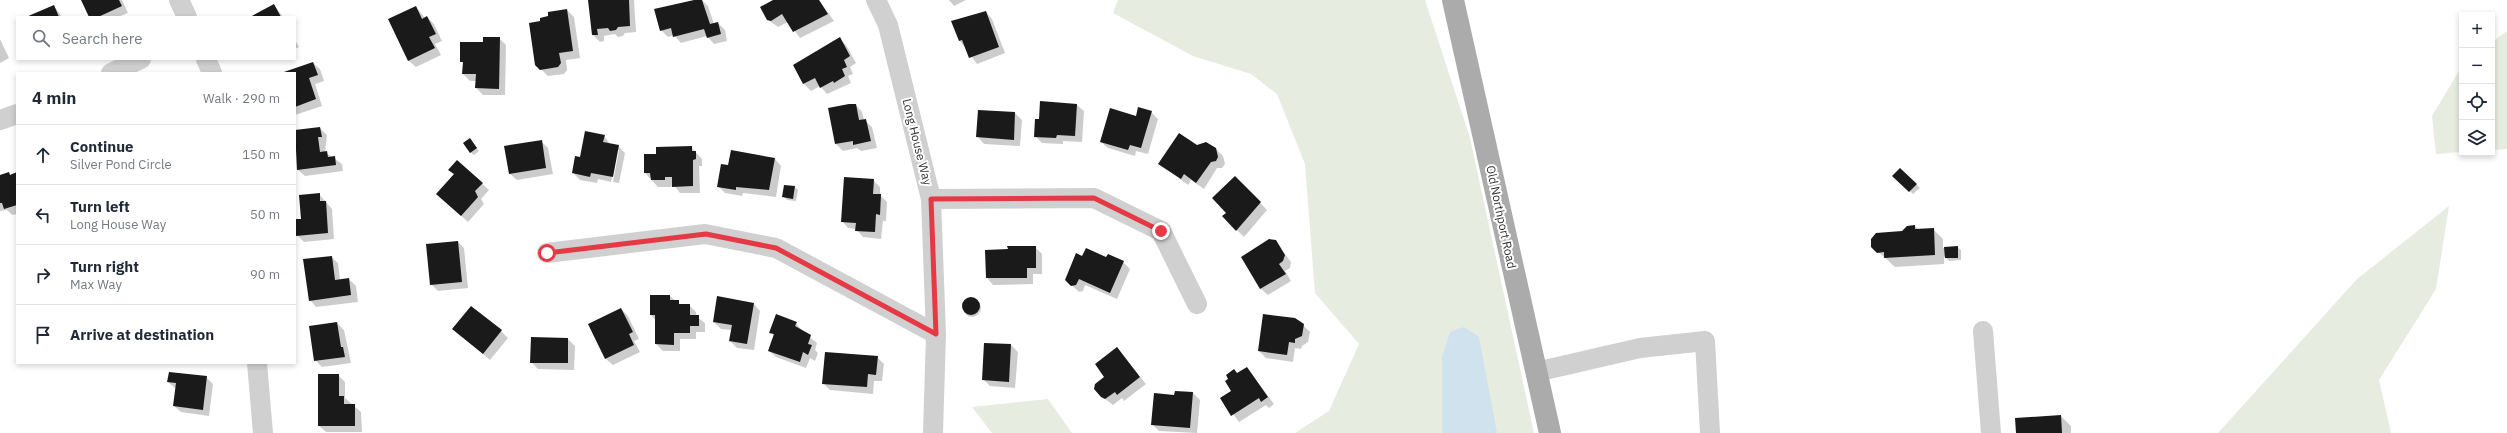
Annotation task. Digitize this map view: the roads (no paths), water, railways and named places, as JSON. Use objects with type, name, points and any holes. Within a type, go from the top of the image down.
[{"type":"main road","name":"Old Northport Road","points":[[1453,0],[1550,433]]},
{"type":"street","points":[[179,0],[187,16]]},
{"type":"street","name":"Long House Way","points":[[876,0],[888,25],[931,199],[936,334],[933,433]]},
{"type":"street","points":[[113,72],[139,60]]},
{"type":"street","points":[[206,60],[212,72]]},
{"type":"street","points":[[0,120],[16,114]]},
{"type":"street","points":[[931,199],[1094,198],[1161,231],[1197,304]]},
{"type":"street","points":[[547,253],[706,234],[776,248],[936,334]]},
{"type":"street","points":[[1983,331],[1991,433]]},
{"type":"street","points":[[1536,372],[1640,348],[1705,341],[1710,433]]},
{"type":"street","points":[[257,364],[262,433]]},
{"type":"water","points":[[1464,327],[1479,337],[1497,433],[1442,433],[1442,357],[1450,332]]}]
